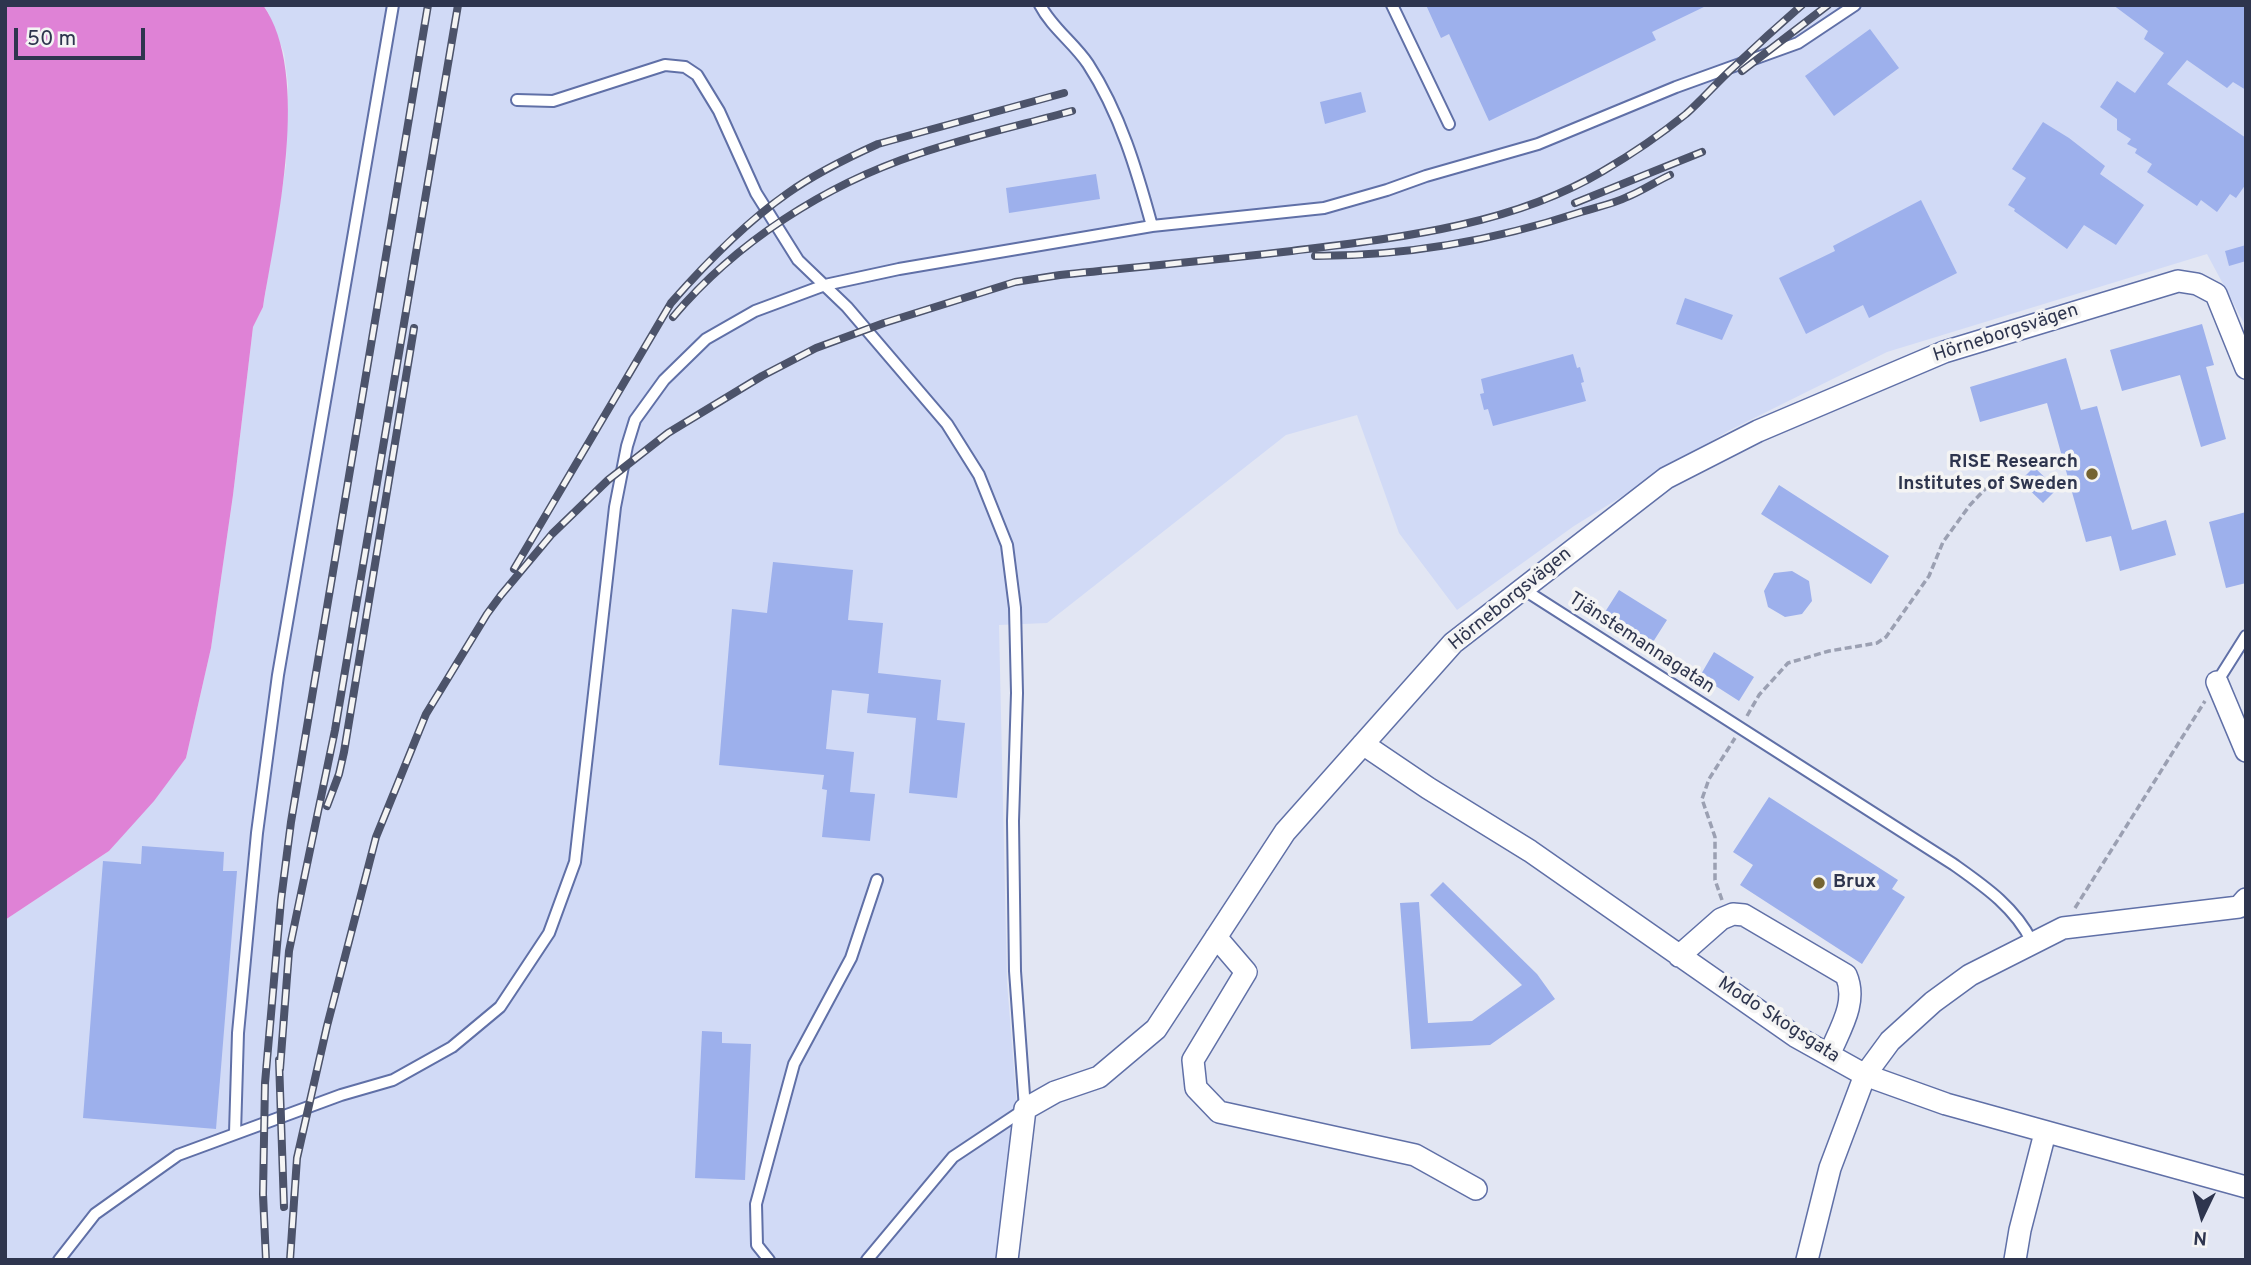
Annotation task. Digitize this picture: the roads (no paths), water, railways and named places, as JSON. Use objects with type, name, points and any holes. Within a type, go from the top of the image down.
[{"type":"street","name":"Hörneborgsvägen","points":[[1025,1109],[1055,1092],[1099,1077],[1156,1029],[1285,832],[1453,643],[1666,478],[1758,431],[1944,352],[2178,281],[2197,284],[2217,294],[2246,368]]},
{"type":"street","points":[[2217,681],[2246,751]]},
{"type":"street","name":"Modo Skogsgata","points":[[1363,744],[1530,851],[1795,1036],[1865,1075],[1946,1104],[2246,1187]]},
{"type":"street","points":[[1807,1260],[1830,1168],[1865,1075],[1890,1041],[1933,1002],[1970,975],[2063,928],[2239,907],[2246,900]]},
{"type":"street","points":[[1679,956],[1721,919],[1733,914],[1744,915],[1846,975],[1851,985],[1851,1001],[1829,1055]]},
{"type":"street","points":[[1216,937],[1246,972],[1193,1059],[1196,1088],[1219,1112],[1415,1155],[1476,1189]]},
{"type":"street","points":[[1007,1260],[1025,1109]]},
{"type":"street","points":[[2015,1260],[2045,1133]]},
{"type":"lane","points":[[235,1133],[238,1032],[257,833],[278,675],[393,5]]},
{"type":"lane","points":[[1040,5],[1047,19],[1087,63],[1117,120],[1138,173],[1152,226]]},
{"type":"lane","points":[[1392,5],[1449,124]]},
{"type":"lane","points":[[59,1260],[95,1214],[177,1155],[341,1095],[393,1080],[452,1047],[500,1007],[549,933],[575,862],[615,507],[635,420],[664,380],[706,339],[755,311],[825,285],[899,269],[1152,226],[1324,208],[1538,144],[1676,87],[1798,43],[1854,5]]},
{"type":"lane","points":[[517,100],[553,102],[665,65],[685,67],[697,75],[719,111],[756,193],[798,260],[860,322],[947,424],[979,475],[1007,545],[1016,608],[1017,693],[1013,821],[1015,958],[1025,1109],[954,1157],[867,1260]]},
{"type":"lane","name":"Tjänstemannagatan","points":[[1523,589],[1979,882],[2024,925],[2032,942]]},
{"type":"lane","points":[[2217,681],[2246,636]]},
{"type":"lane","points":[[769,1260],[757,1245],[756,1204],[794,1064],[851,958],[877,880]]},
{"type":"railway","points":[[266,1260],[263,1194],[265,1083],[281,900],[291,822],[428,5]]},
{"type":"railway","points":[[280,1069],[289,951],[335,730],[458,5]]},
{"type":"railway","points":[[290,1260],[297,1158],[327,1026],[376,837],[426,714],[501,595],[552,534],[608,480],[668,433],[762,376],[816,348],[884,323],[1015,282],[1372,241],[1452,227],[1530,205],[1603,171],[1666,129],[1802,5]]},
{"type":"railway","points":[[1742,71],[1828,5]]},
{"type":"railway","points":[[514,569],[671,303],[756,217],[810,179],[878,144],[1064,93]]},
{"type":"railway","points":[[673,317],[725,264],[784,219],[816,199],[883,167],[937,148],[1072,111]]},
{"type":"railway","points":[[1575,203],[1702,152]]},
{"type":"railway","points":[[1315,256],[1416,249],[1516,231],[1616,202],[1670,175]]},
{"type":"railway","points":[[327,806],[344,752],[414,328]]},
{"type":"railway","points":[[279,1060],[284,1207]]},
{"type":"place","name":"RISE Research Institutes of Sweden","points":[[2092,474]]},
{"type":"place","name":"Brux","points":[[1819,883]]}]
